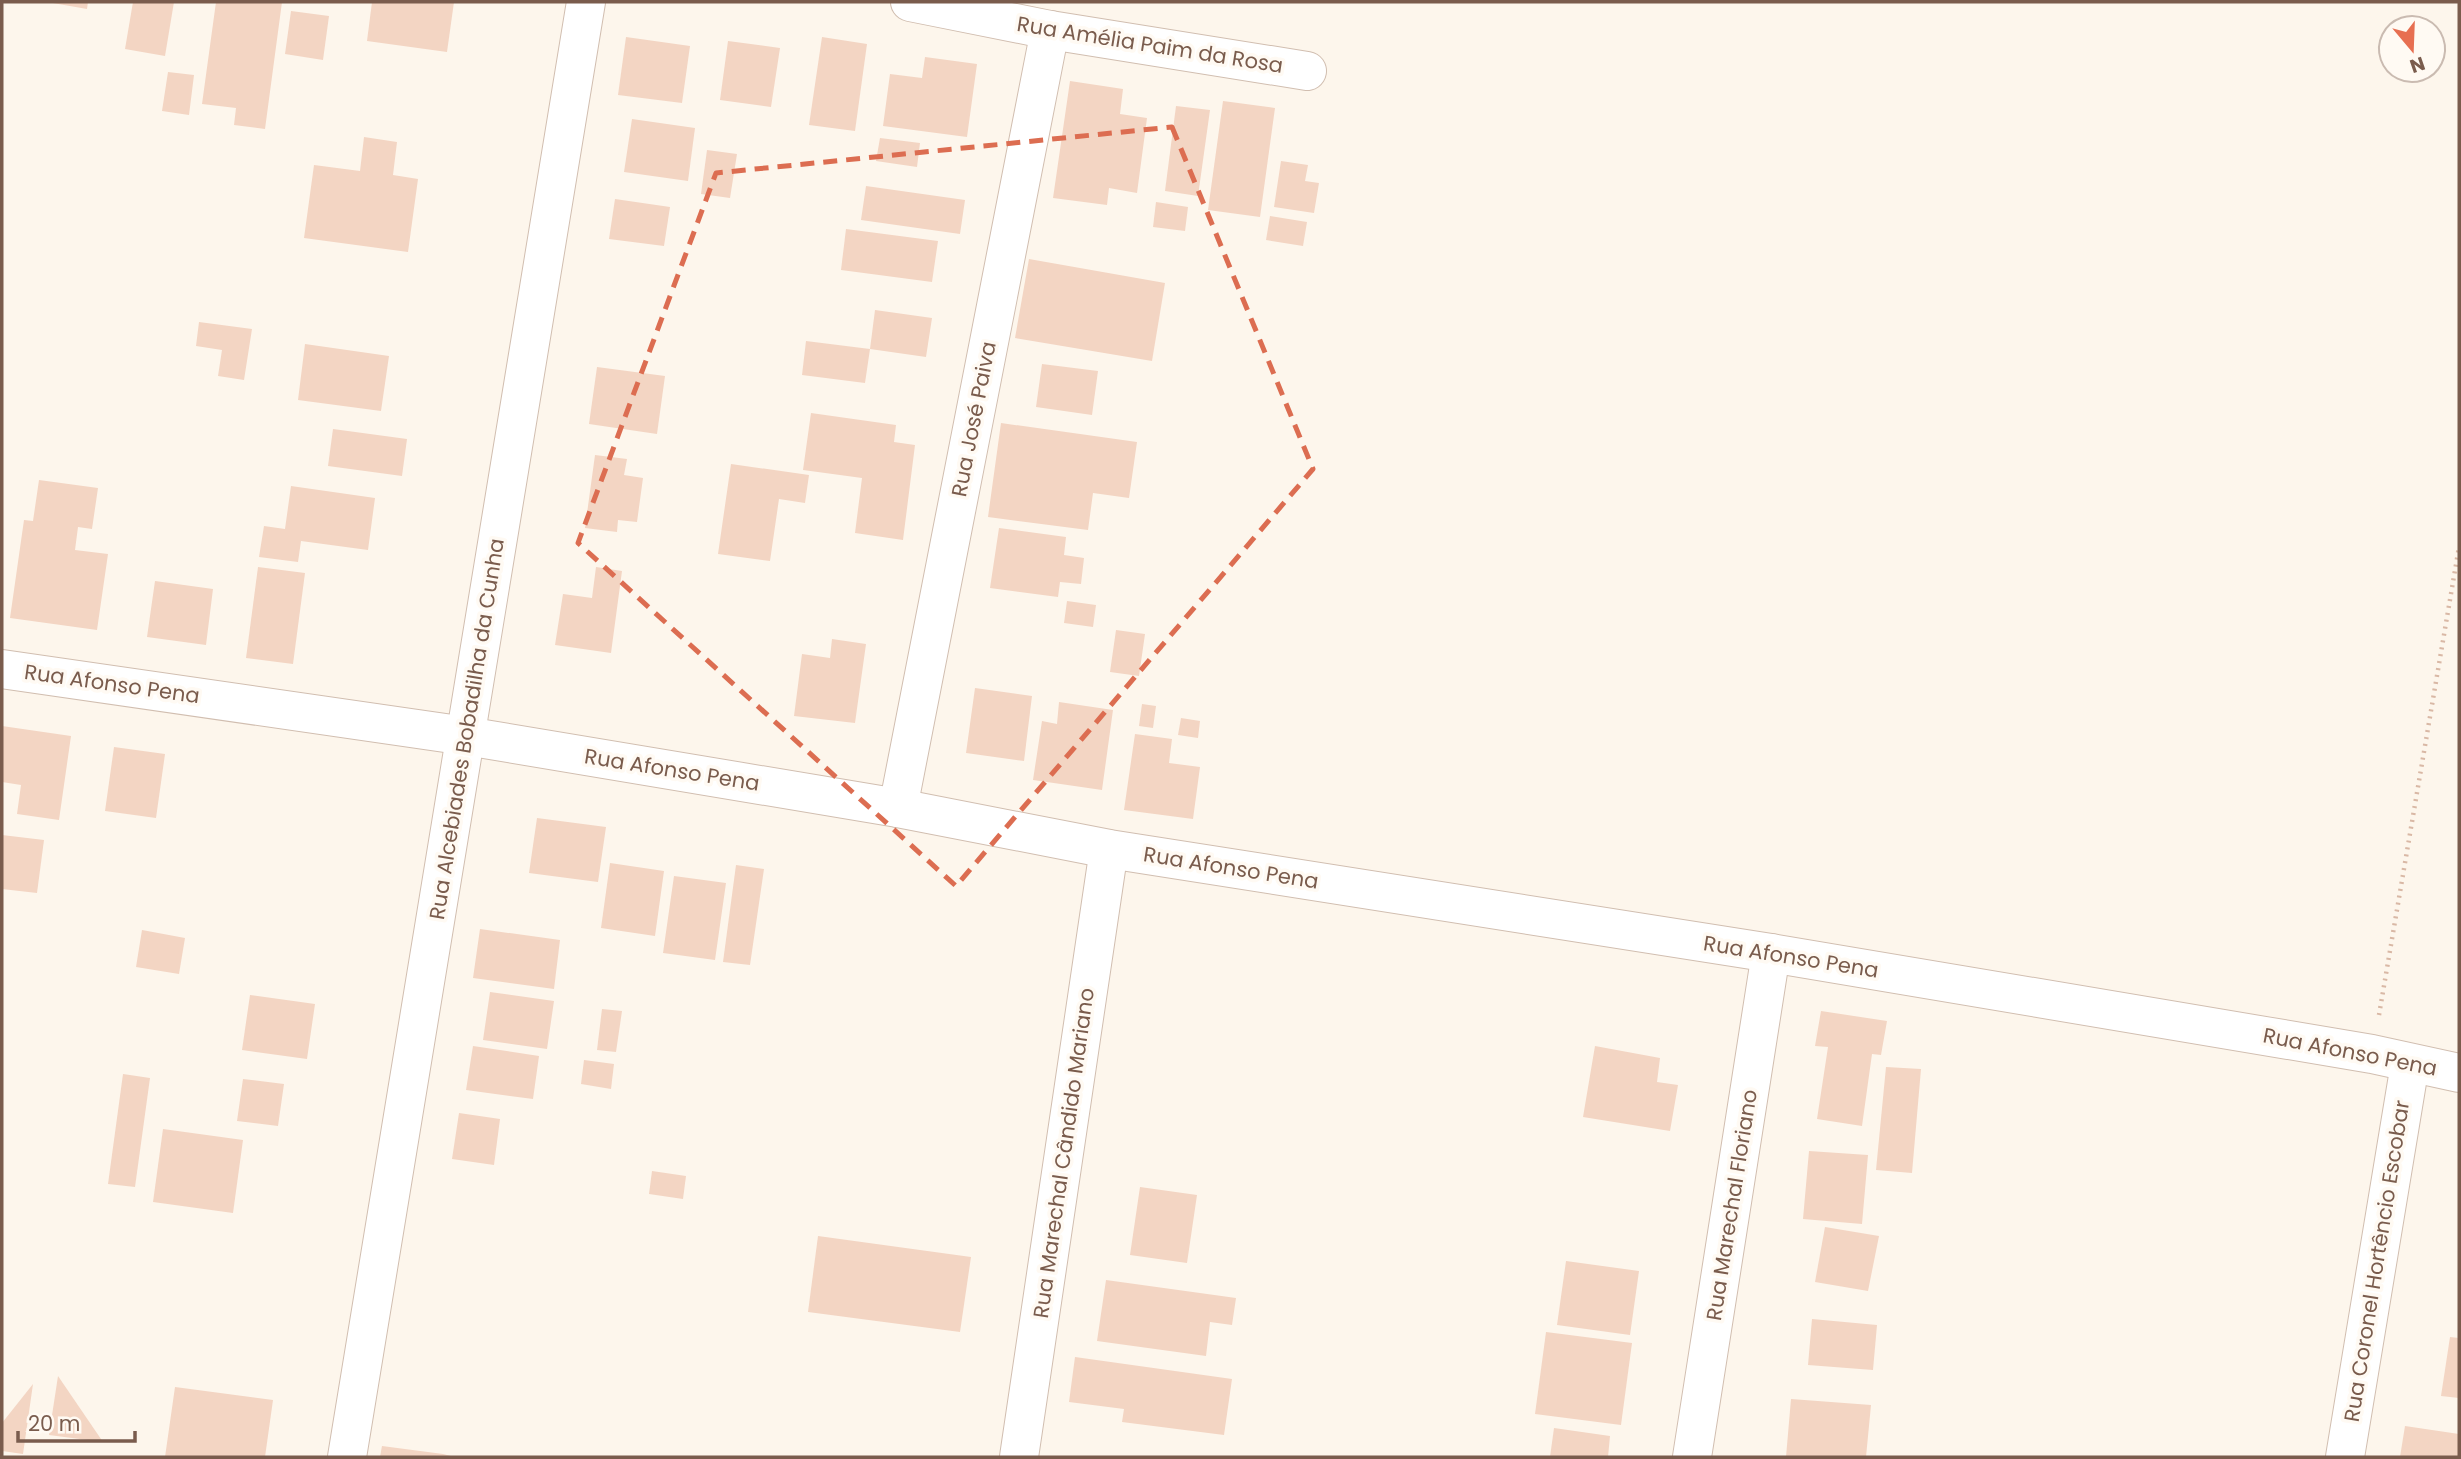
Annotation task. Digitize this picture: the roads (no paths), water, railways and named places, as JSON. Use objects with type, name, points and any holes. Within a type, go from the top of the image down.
[{"type":"street","name":"Rua Alcebiades Bobadilha da Cunha","points":[[347,1457],[586,2]]},
{"type":"street","name":"Rua Amélia Paim da Rosa","points":[[910,2],[1050,30],[1307,71]]},
{"type":"street","name":"Rua José Paiva","points":[[898,808],[1050,30]]},
{"type":"street","name":"Rua Afonso Pena","points":[[2,668],[466,736],[898,808],[1109,849],[1771,953],[2372,1054],[2459,1073]]},
{"type":"street","name":"Rua Marechal Cândido Mariano","points":[[1019,1457],[1109,849]]},
{"type":"street","name":"Rua Marechal Floriano","points":[[1692,1457],[1771,953]]},
{"type":"street","name":"Rua Coronel Hortêncio Escobar","points":[[2345,1457],[2410,1064]]}]
